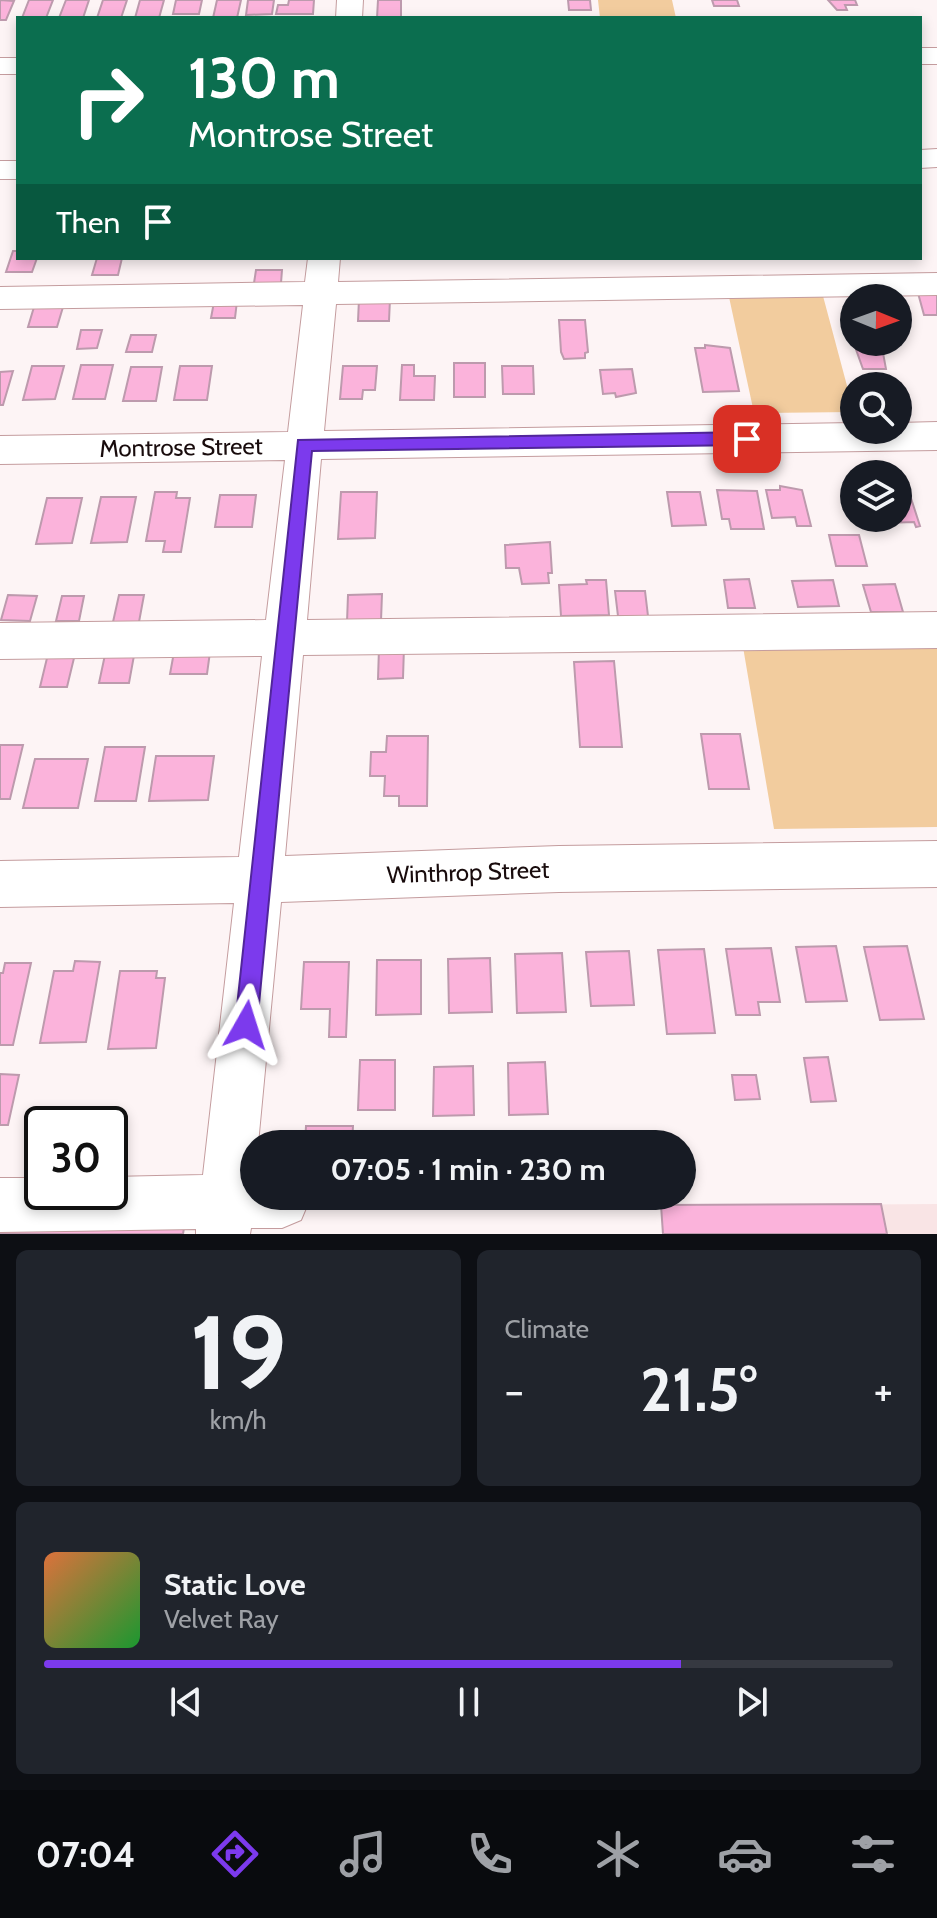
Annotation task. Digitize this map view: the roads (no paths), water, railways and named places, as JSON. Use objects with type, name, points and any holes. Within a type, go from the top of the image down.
[{"type":"street","points":[[225,1217],[322,276]]},
{"type":"street","points":[[0,298],[322,276],[937,284]]},
{"type":"street","name":"Montrose Street","points":[[0,450],[937,436]]},
{"type":"street","points":[[0,641],[937,630]]},
{"type":"street","name":"Winthrop Street","points":[[0,884],[262,880],[559,869],[937,864]]},
{"type":"street","points":[[0,1205],[225,1217],[250,1210]]}]
